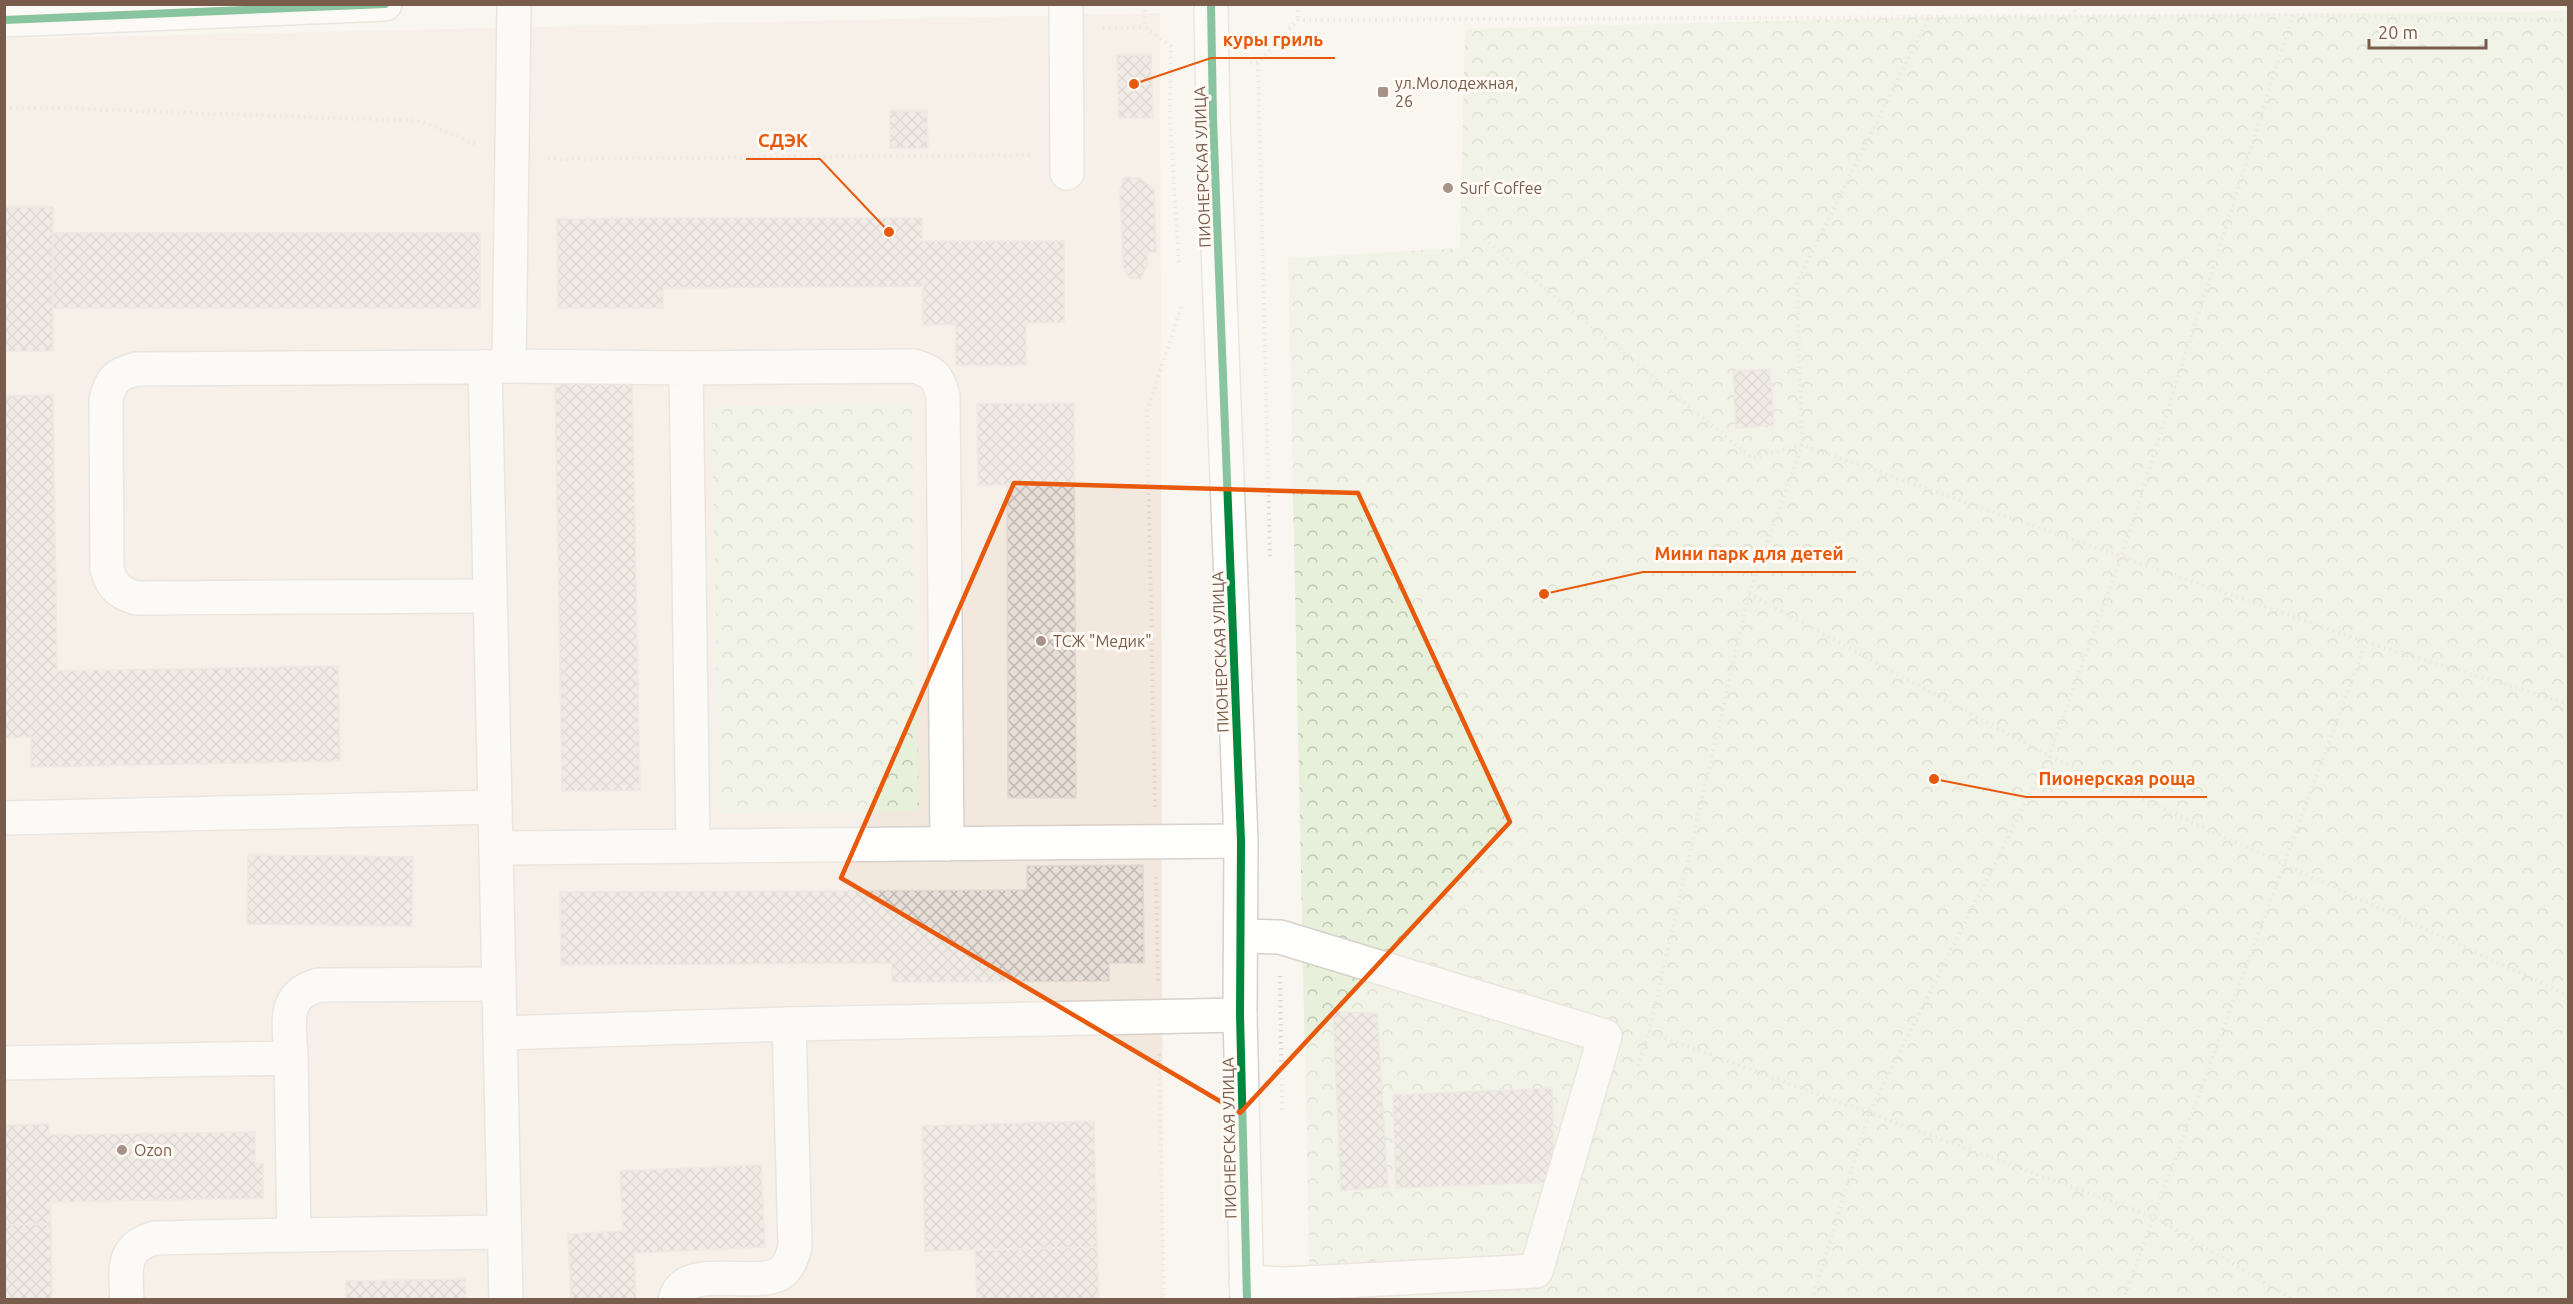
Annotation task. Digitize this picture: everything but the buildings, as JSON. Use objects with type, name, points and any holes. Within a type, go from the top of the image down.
[{"type":"street","points":[[4,20],[385,4]]},
{"type":"street","points":[[506,1299],[490,596],[497,367],[514,4]]},
{"type":"street","points":[[1066,4],[1067,173]]},
{"type":"street","name":"ПИОНЕРСКАЯ УЛИЦА","points":[[1211,4],[1241,841],[1240,1015],[1246,1291]]},
{"type":"street","points":[[490,596],[137,598],[122,594],[111,583],[107,569],[106,400],[110,384],[121,373],[136,369],[914,366],[928,370],[939,381],[943,396],[947,844]]},
{"type":"street","points":[[686,368],[693,846]]},
{"type":"street","points":[[4,818],[495,807]]},
{"type":"street","points":[[496,848],[1241,841]]},
{"type":"street","points":[[1242,936],[1280,937],[1605,1036],[1536,1271],[1285,1284],[1246,1291]]},
{"type":"street","points":[[294,1235],[290,1015],[293,1000],[304,989],[319,985],[499,984]]},
{"type":"street","points":[[500,1034],[789,1024],[1240,1015]]},
{"type":"street","points":[[675,1299],[676,1294],[687,1283],[701,1279],[766,1277],[781,1273],[791,1262],[795,1247],[789,1024]]},
{"type":"street","points":[[4,1063],[291,1058]]},
{"type":"street","points":[[127,1299],[126,1268],[129,1253],[140,1242],[155,1238],[504,1232]]},
{"type":"path","points":[[1145,4],[1145,27],[1171,46],[1170,119],[1179,272]]},
{"type":"path","points":[[1171,63],[1258,63],[1298,20],[1298,4]]},
{"type":"path","points":[[2075,4],[2075,16]]},
{"type":"path","points":[[1298,20],[2293,15],[2568,20]]},
{"type":"path","points":[[1812,1299],[1869,1113],[2049,756],[2122,555],[2293,15]]},
{"type":"path","points":[[1929,18],[1797,282],[1802,445],[1749,594],[1649,1032],[2154,1217],[2294,1299]]},
{"type":"path","points":[[1484,239],[1752,458],[1802,445],[2366,642],[2568,704]]},
{"type":"path","points":[[1164,1299],[1147,411],[1181,307],[1180,296]]},
{"type":"path","points":[[1749,594],[2049,756],[2568,995]]},
{"type":"path","points":[[2123,1299],[2366,642]]},
{"type":"highlighted area","points":[[1014,483],[1358,493],[1510,822],[1240,1113],[841,878]]},
{"type":"shaded area","points":[[1160,13],[1163,1299],[5,1299],[4,39]]},
{"type":"green space","points":[[2568,11],[2568,1299],[1310,1299],[1288,258],[1460,248],[1465,29],[1929,17]]},
{"type":"green space","points":[[912,403],[919,811],[719,814],[712,407]]},
{"type":"cycle path","points":[[4,20],[385,4]]},
{"type":"cycle path","points":[[1211,4],[1213,118],[1241,841],[1240,1015],[1247,1300]]},
{"type":"place","name":"куры гриль","points":[[1134,84]]},
{"type":"place","name":"ул.Молодежная, 26","points":[[1383,92]]},
{"type":"place","name":"Surf Coffee","points":[[1448,188]]},
{"type":"place","name":"СДЭК","points":[[889,232]]},
{"type":"place","name":"Мини парк для детей","points":[[1544,594]]},
{"type":"place","name":"ТСЖ \"Медик\"","points":[[1041,641]]},
{"type":"place","name":"Пионерская роща","points":[[1934,779]]},
{"type":"place","name":"Ozon","points":[[122,1150]]}]
